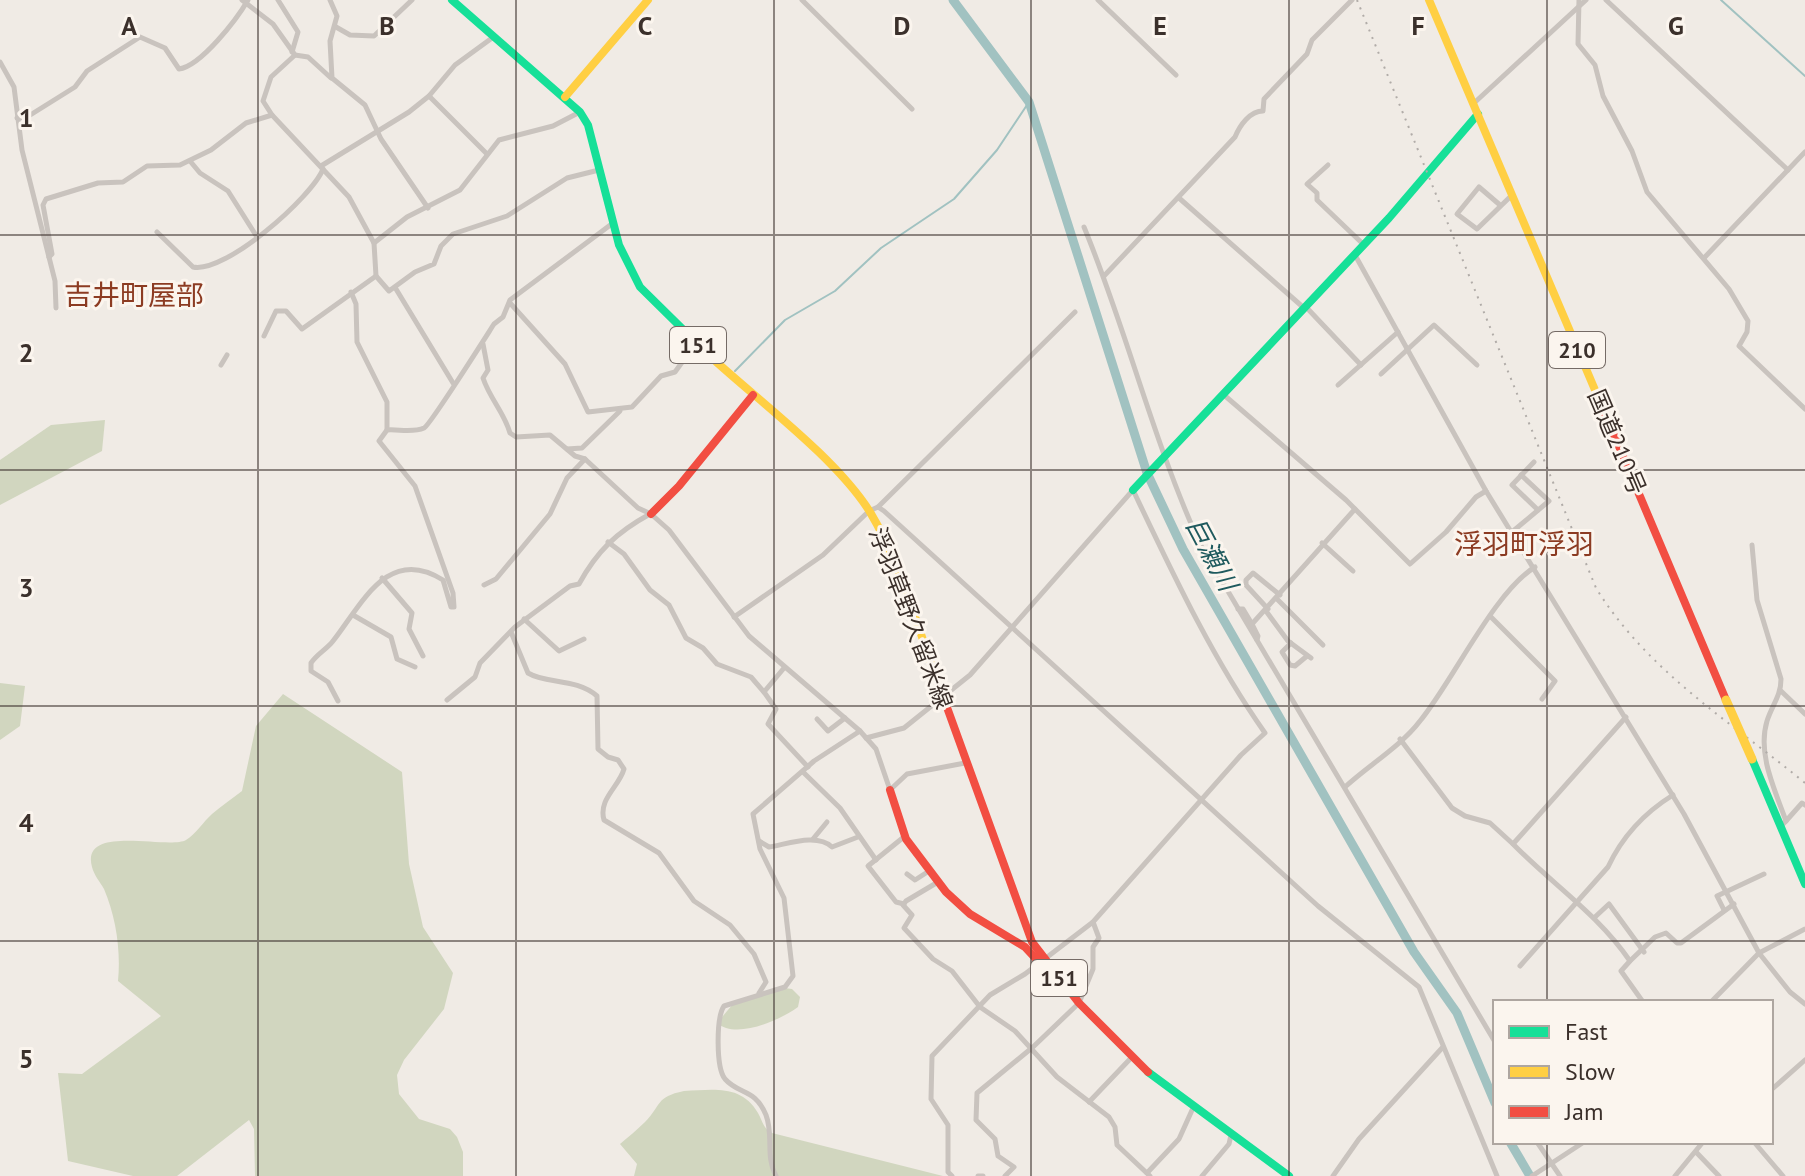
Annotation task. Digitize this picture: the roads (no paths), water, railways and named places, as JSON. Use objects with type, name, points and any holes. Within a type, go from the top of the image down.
[{"type":"main road","name":"浮羽草野久留米線","points":[[452,0],[580,112],[588,125],[623,257],[635,280],[658,308],[874,509],[1032,942],[1079,1003],[1131,1058],[1193,1108],[1289,1176]]},
{"type":"main road","points":[[565,97],[648,0]]},
{"type":"main road","name":"国道210号","points":[[1429,0],[1726,700],[1783,824],[1805,884]]},
{"type":"main road","points":[[1133,490],[1355,255],[1478,114]]},
{"type":"main road","points":[[651,514],[682,485],[713,439],[753,395]]},
{"type":"main road","points":[[890,790],[905,836],[938,882],[970,914],[1025,947],[1038,961],[1045,959]]},
{"type":"street","points":[[278,0],[298,32],[294,54],[271,77],[263,104],[289,137],[349,197],[374,243],[376,276],[389,291],[396,289],[415,272],[434,264],[441,246],[453,234],[507,216],[567,178],[600,170]]},
{"type":"street","points":[[330,0],[337,16],[330,41],[332,78]]},
{"type":"street","points":[[336,27],[350,35],[374,36],[412,0]]},
{"type":"street","points":[[802,0],[912,109]]},
{"type":"street","points":[[1098,0],[1176,75]]},
{"type":"street","points":[[1104,276],[1235,137],[1245,121],[1256,111],[1263,111],[1264,99],[1307,54],[1312,40],[1352,0]]},
{"type":"street","points":[[1473,104],[1586,0]]},
{"type":"street","points":[[1606,0],[1788,170]]},
{"type":"street","points":[[17,118],[27,117],[75,87],[87,71],[140,37],[165,48],[182,69],[192,64],[234,23],[245,1],[273,24],[294,54]]},
{"type":"street","points":[[1580,3],[1578,44],[1595,65],[1603,96],[1632,151],[1647,192],[1704,258],[1748,321],[1747,332],[1739,346],[1805,409]]},
{"type":"street","points":[[157,232],[196,269],[240,251],[287,213],[322,168],[429,96],[455,65],[492,38]]},
{"type":"street","points":[[294,54],[303,54],[365,105],[378,133],[428,208]]},
{"type":"street","points":[[0,62],[14,87],[17,118],[49,257],[56,308]]},
{"type":"street","points":[[429,96],[487,154]]},
{"type":"street","points":[[374,243],[407,217],[460,190],[499,140],[553,126],[580,112]]},
{"type":"street","points":[[49,257],[52,254],[43,205],[46,199],[98,183],[123,182],[147,166],[173,167],[190,161],[246,123],[272,115]]},
{"type":"street","points":[[1704,258],[1805,152]]},
{"type":"street","points":[[190,161],[200,173],[228,191],[257,237]]},
{"type":"street","points":[[1328,165],[1307,184],[1317,193],[1317,200],[1364,245]]},
{"type":"street","points":[[1500,205],[1479,187],[1457,214],[1477,229],[1512,196]]},
{"type":"street","points":[[1179,198],[1305,308],[1361,365]]},
{"type":"street","points":[[387,430],[424,428],[434,420],[453,383],[503,317],[509,302],[613,223]]},
{"type":"street","points":[[1084,227],[1104,276],[1164,458],[1200,544],[1345,787],[1436,948],[1493,1039]]},
{"type":"street","points":[[1355,255],[1486,491],[1673,795],[1759,953],[1790,992],[1805,1004]]},
{"type":"street","points":[[264,336],[279,310],[291,315],[302,329],[376,276]]},
{"type":"street","points":[[396,289],[453,383]]},
{"type":"street","points":[[338,701],[328,682],[310,668],[313,659],[332,642],[382,578],[395,571],[424,571],[443,580],[451,607],[454,607],[453,593],[423,503],[402,468],[379,441],[387,430],[383,390],[357,342],[356,304],[351,292]]},
{"type":"street","points":[[509,302],[565,364],[588,412],[621,410]]},
{"type":"street","points":[[734,617],[823,555],[1075,312]]},
{"type":"street","points":[[1381,374],[1434,325],[1477,365]]},
{"type":"street","points":[[1338,385],[1398,332]]},
{"type":"street","points":[[482,343],[488,370],[483,378],[488,392],[502,408],[510,433],[516,437],[550,435],[585,459],[638,508],[651,514],[692,557],[734,617],[784,668],[860,731],[876,749],[890,790],[907,774],[965,763]]},
{"type":"street","points":[[567,449],[582,448],[621,410],[641,400],[661,376],[675,372],[696,343]]},
{"type":"street","points":[[221,365],[227,355]]},
{"type":"street","points":[[1224,395],[1355,509],[1410,564],[1476,497],[1486,491]]},
{"type":"street","points":[[484,585],[496,579],[550,514],[567,478],[585,459]]},
{"type":"street","points":[[1534,462],[1512,485],[1538,510]]},
{"type":"street","points":[[1512,532],[1549,501],[1521,475]]},
{"type":"street","points":[[866,738],[904,728],[970,675],[1133,490],[1177,584],[1242,699],[1265,733],[1093,922],[1014,982],[1000,987],[932,1056],[931,1099],[948,1125],[948,1172],[952,1176]]},
{"type":"street","points":[[874,509],[1318,906],[1419,987],[1497,1176]]},
{"type":"street","points":[[1252,624],[1355,509]]},
{"type":"street","points":[[447,700],[475,677],[480,663],[524,619],[570,586],[579,584],[618,532],[651,514]]},
{"type":"street","points":[[608,542],[624,554],[650,590],[669,605],[686,638],[703,648],[717,664],[751,677],[764,692],[776,709],[768,724],[840,808],[876,860]]},
{"type":"street","points":[[1322,543],[1353,571]]},
{"type":"street","points":[[1752,545],[1757,600],[1781,679],[1781,691],[1767,721],[1766,765],[1783,824]]},
{"type":"street","points":[[1345,787],[1419,723],[1490,616],[1525,573],[1535,567]]},
{"type":"street","points":[[1291,643],[1282,652],[1290,665],[1295,666],[1309,657],[1291,643],[1246,585],[1246,580],[1253,573],[1323,645]]},
{"type":"street","points":[[382,578],[412,613],[409,629],[423,656]]},
{"type":"street","points":[[1238,609],[1243,609],[1252,624],[1258,636],[1256,641]]},
{"type":"street","points":[[353,615],[391,637],[397,659],[415,667]]},
{"type":"street","points":[[1490,616],[1555,681],[1542,699]]},
{"type":"street","points":[[524,619],[556,650],[584,639]]},
{"type":"street","points":[[511,632],[528,673],[540,678],[554,678],[597,696],[598,749],[618,760],[624,769],[608,795],[602,813],[604,820],[659,853],[694,901],[730,925],[763,969],[766,982],[759,993]]},
{"type":"street","points":[[764,692],[784,668]]},
{"type":"street","points":[[1781,691],[1805,714]]},
{"type":"street","points":[[1513,844],[1626,717]]},
{"type":"street","points":[[817,719],[828,731],[845,718]]},
{"type":"street","points":[[776,1176],[768,1155],[770,1128],[761,1103],[745,1089],[730,1083],[720,1069],[717,1023],[721,1010],[759,993],[785,987],[793,976],[784,898],[758,841],[753,814],[806,769],[860,731]]},
{"type":"street","points":[[1400,739],[1452,808],[1465,816],[1490,823],[1549,881],[1595,917],[1630,961]]},
{"type":"street","points":[[1520,966],[1610,865],[1617,847],[1644,814],[1673,795]]},
{"type":"street","points":[[1783,824],[1802,803],[1805,805]]},
{"type":"street","points":[[812,840],[827,822]]},
{"type":"street","points":[[905,836],[868,866],[896,902],[904,904],[912,915],[904,928],[933,959],[952,971],[980,1007],[1033,1047],[1057,1077],[1112,1121],[1117,1145],[1149,1175],[1179,1139],[1193,1108]]},
{"type":"street","points":[[758,841],[769,847],[825,841],[832,847],[858,837]]},
{"type":"street","points":[[907,874],[915,880],[929,871]]},
{"type":"street","points":[[1724,910],[1717,896],[1764,874]]},
{"type":"street","points":[[904,904],[938,882]]},
{"type":"street","points":[[1595,917],[1609,904],[1644,952]]},
{"type":"street","points":[[1639,1000],[1621,971],[1630,961],[1644,952],[1661,934],[1666,933],[1681,943],[1734,904]]},
{"type":"street","points":[[1005,1176],[1014,1167],[998,1156],[995,1139],[976,1120],[977,1093],[1033,1047],[1079,1003],[1093,969],[1093,947],[1099,938],[1093,922]]},
{"type":"street","points":[[1719,999],[1759,953],[1805,929]]},
{"type":"street","points":[[1333,1176],[1359,1139],[1442,1048]]},
{"type":"street","points":[[1089,1102],[1131,1058]]},
{"type":"street","points":[[1773,1088],[1805,1060]]},
{"type":"street","points":[[1202,1176],[1229,1144],[1231,1135]]},
{"type":"street","points":[[1538,1144],[1560,1176]]},
{"type":"street","points":[[1532,1176],[1581,1144]]},
{"type":"street","points":[[1675,1176],[1702,1144]]},
{"type":"street","points":[[1756,1144],[1783,1176]]},
{"type":"street","points":[[1696,1152],[1719,1176]]},
{"type":"street","points":[[1769,1176],[1776,1170]]},
{"type":"waterway","name":"巨瀬川","points":[[953,0],[1029,102],[1147,473],[1183,549],[1414,952],[1457,1013],[1493,1098]]},
{"type":"waterway","points":[[1721,0],[1805,76]]},
{"type":"waterway","points":[[735,371],[785,320],[835,291],[881,248],[954,199],[997,150],[1029,102]]},
{"type":"waterway","name":"巨瀬川","points":[[1511,1144],[1530,1176]]},
{"type":"railway","points":[[1357,0],[1596,588],[1617,618],[1665,671],[1805,783]]},
{"type":"district","name":"吉井町屋部","points":[[134,294]]},
{"type":"district","name":"浮羽町浮羽","points":[[1524,543]]}]
